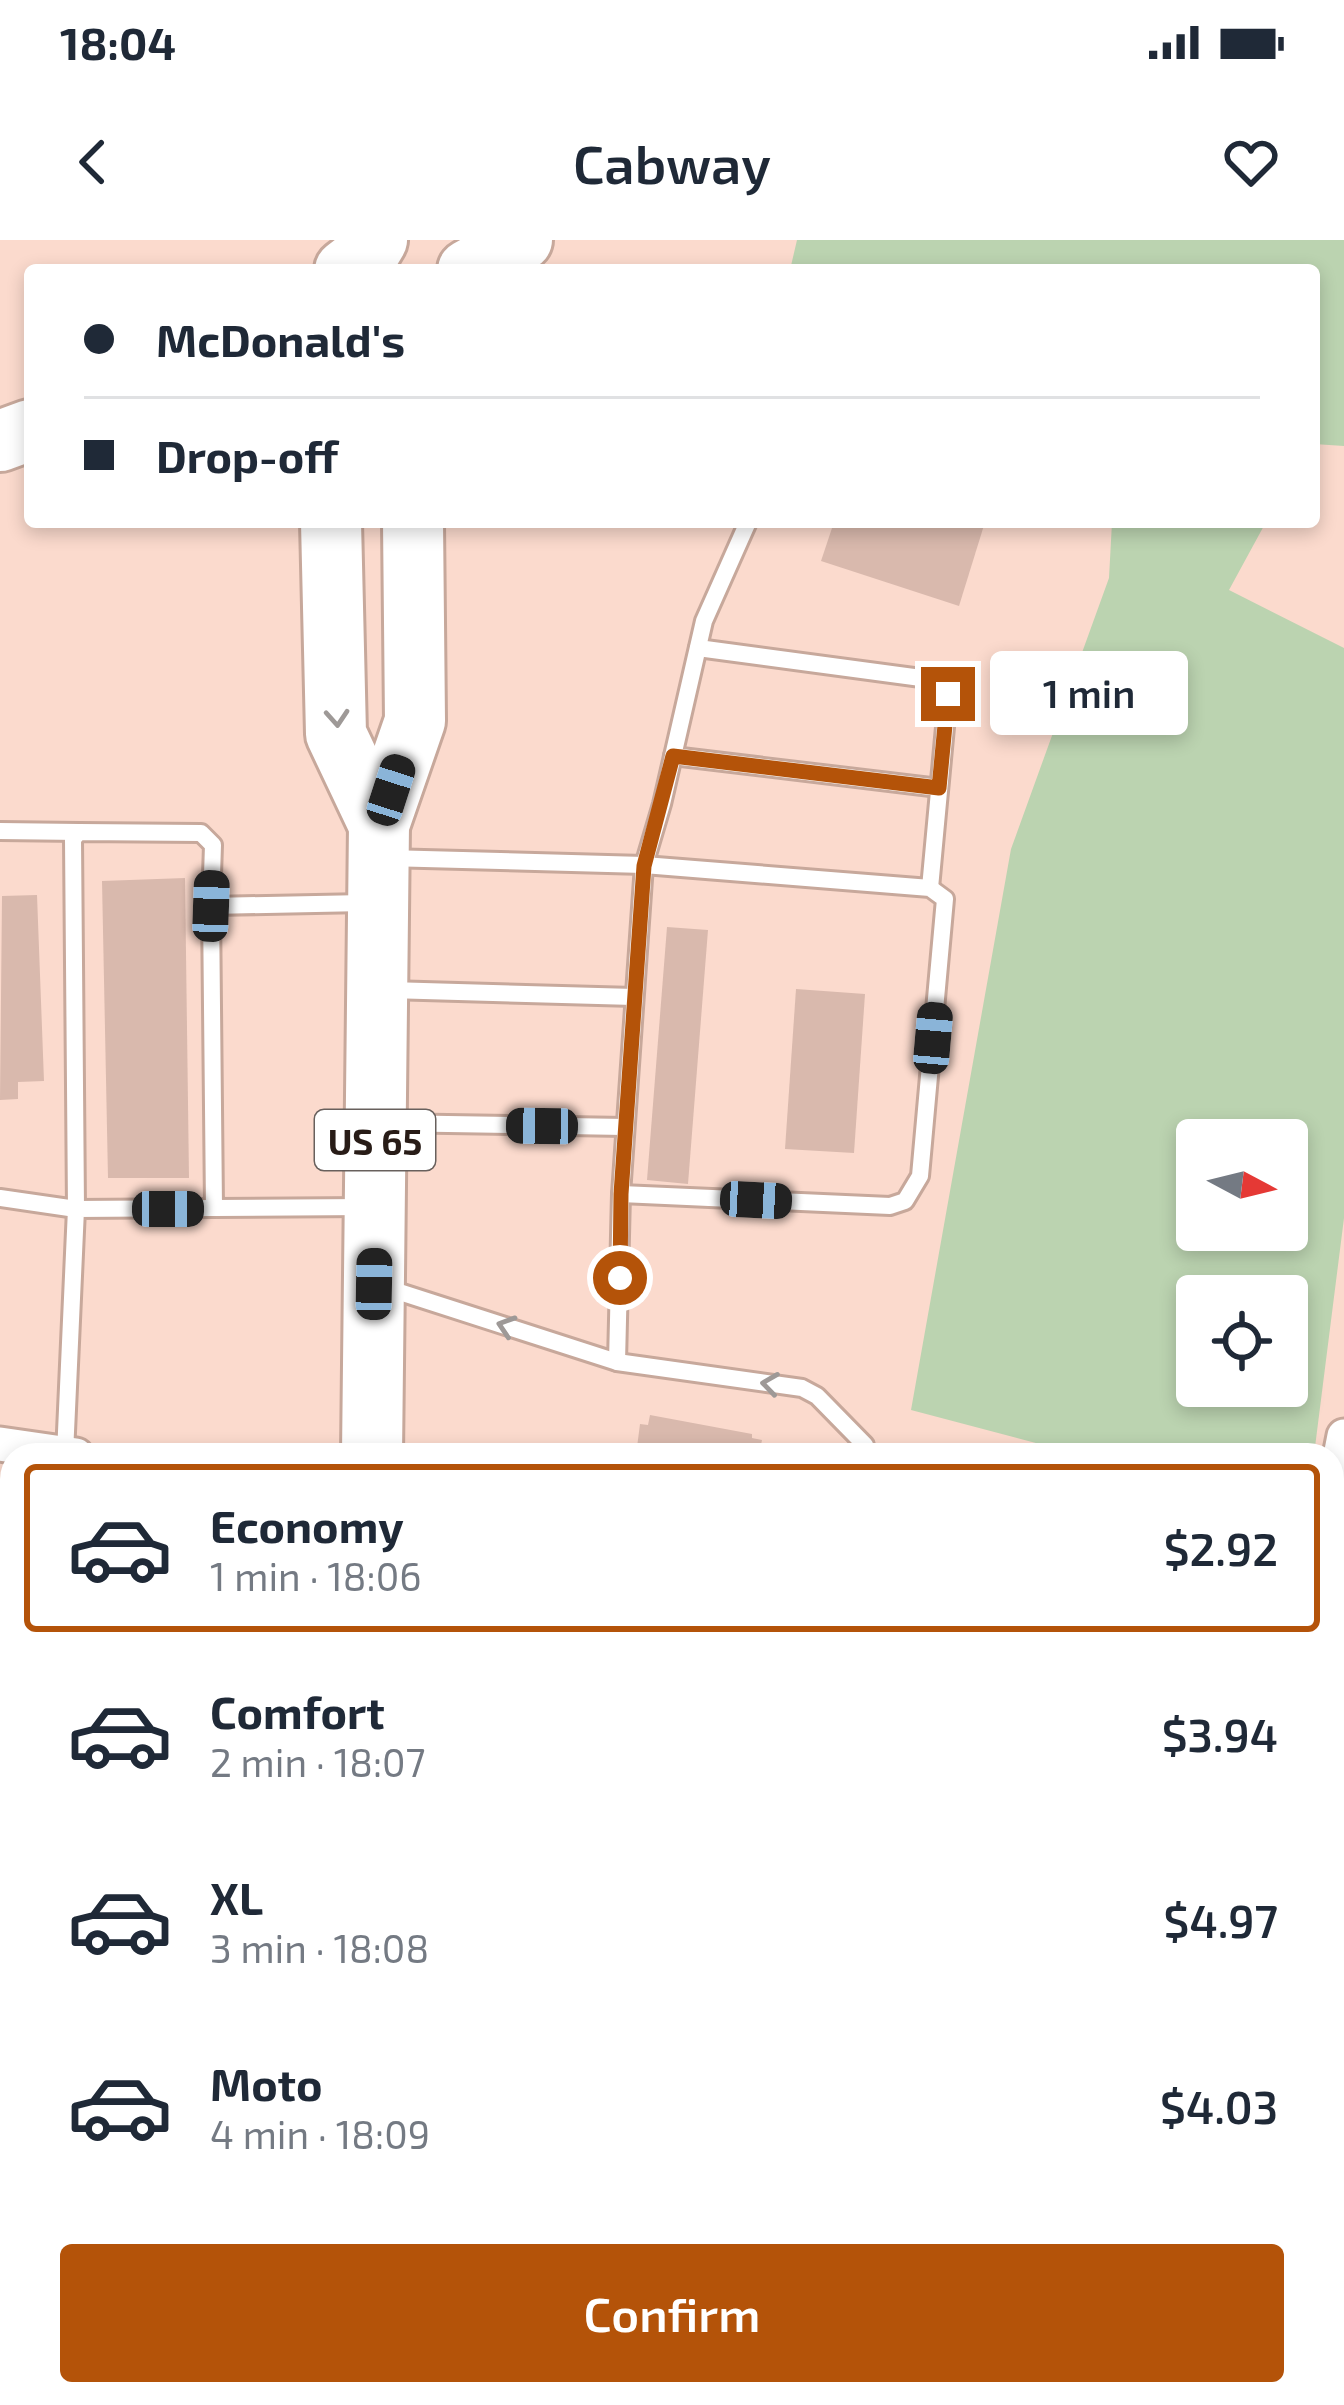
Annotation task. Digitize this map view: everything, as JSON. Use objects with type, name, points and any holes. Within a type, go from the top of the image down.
[{"type":"highway","points":[[354,264],[377,240]]},
{"type":"highway","points":[[479,264],[522,240]]},
{"type":"highway","points":[[290,528],[334,602]]},
{"type":"highway","points":[[332,528],[334,602]]},
{"type":"highway","name":"US 65","points":[[372,1443],[379,862],[415,721],[413,528]]},
{"type":"highway","name":"US 65","points":[[334,602],[336,734],[379,862]]},
{"type":"lane","points":[[617,1362],[621,1194],[644,866],[704,621],[745,528]]},
{"type":"lane","points":[[698,648],[936,680],[948,694],[930,888]]},
{"type":"lane","points":[[673,756],[939,788]]},
{"type":"lane","points":[[0,831],[201,832],[213,845],[214,1208]]},
{"type":"lane","points":[[65,1443],[76,1209],[73,839],[79,832]]},
{"type":"lane","points":[[211,906],[379,862],[644,866],[930,888],[946,899],[920,1176],[905,1201],[890,1206],[621,1194]]},
{"type":"lane","points":[[377,989],[634,997]]},
{"type":"lane","points":[[376,1123],[625,1127]]},
{"type":"lane","points":[[0,1198],[76,1209],[375,1208]]},
{"type":"lane","points":[[374,1284],[617,1362],[802,1388],[817,1396],[864,1443]]},
{"type":"green space","points":[[797,240],[1344,240],[1344,446],[1320,444],[1320,264],[791,264]]},
{"type":"green space","points":[[1112,528],[1263,528],[1229,590],[1344,648],[1344,1218],[1316,1443],[1036,1443],[911,1410],[1011,849],[1109,578]]},
{"type":"building","points":[[832,528],[983,528],[959,606],[821,561]]},
{"type":"building","points":[[185,878],[189,1178],[108,1178],[102,881]]},
{"type":"building","points":[[37,895],[44,1081],[18,1082],[18,1099],[0,1100],[2,896]]},
{"type":"building","points":[[667,927],[708,930],[688,1184],[647,1180]]},
{"type":"building","points":[[796,989],[865,994],[854,1153],[785,1149]]},
{"type":"building","points":[[650,1415],[752,1434],[762,1440],[638,1443],[640,1424],[648,1425]]},
{"type":"route","points":[[620,1278],[621,1194],[644,866],[673,756],[939,788],[948,694]]}]
